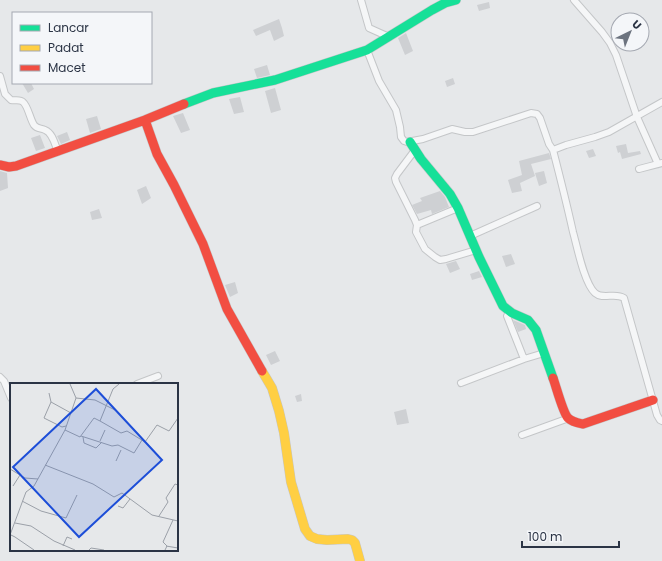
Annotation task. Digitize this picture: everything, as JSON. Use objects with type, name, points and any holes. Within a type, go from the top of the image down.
[{"type":"street","points":[[361,0],[369,28],[389,37]]},
{"type":"street","points":[[0,165],[9,167],[16,166],[58,152],[213,94],[275,80],[367,50],[432,10],[445,3],[456,0]]},
{"type":"street","points":[[574,0],[602,32],[616,55],[637,117],[660,164],[639,169]]},
{"type":"street","points":[[367,50],[379,81],[396,110],[401,138],[404,141],[410,142],[423,139],[452,129],[473,132],[531,113],[534,113],[540,118],[549,144],[553,150],[582,265],[589,284],[596,294],[601,296],[621,296],[624,298],[657,415],[662,421]]},
{"type":"street","points":[[0,76],[8,97],[11,100],[19,100],[25,103],[33,124],[36,127],[49,132],[58,152]]},
{"type":"street","points":[[553,150],[609,132],[662,102]]},
{"type":"street","points":[[145,120],[157,154],[203,244],[227,309],[272,388],[284,434],[291,482],[305,529],[310,536],[317,539],[352,540],[355,543],[360,561]]},
{"type":"street","points":[[410,142],[421,159],[450,194],[458,208],[503,306],[509,312],[524,317],[533,324],[566,415],[576,423],[583,424],[653,400]]},
{"type":"street","points":[[415,150],[395,178],[417,225],[416,232],[425,249],[435,258],[440,260],[476,250]]},
{"type":"street","points":[[470,236],[537,206]]},
{"type":"street","points":[[417,225],[458,208]]},
{"type":"street","points":[[509,312],[507,316],[524,359]]},
{"type":"street","points":[[461,383],[544,353]]},
{"type":"street","points":[[140,383],[158,376]]},
{"type":"street","points":[[0,377],[4,381],[10,396]]},
{"type":"street","points":[[522,435],[569,418]]},
{"type":"building","points":[[489,2],[490,8],[479,11],[477,5]]},
{"type":"building","points":[[279,19],[284,36],[274,41],[270,30],[256,36],[253,30]]},
{"type":"building","points":[[406,33],[413,51],[405,55],[398,38]]},
{"type":"building","points":[[267,65],[270,75],[257,78],[254,69]]},
{"type":"building","points":[[453,78],[455,84],[447,87],[445,81]]},
{"type":"building","points":[[23,84],[32,84],[34,89],[28,93]]},
{"type":"building","points":[[275,88],[281,110],[271,113],[265,91]]},
{"type":"building","points":[[240,97],[244,112],[234,114],[229,99]]},
{"type":"building","points":[[183,113],[190,130],[181,133],[173,116]]},
{"type":"building","points":[[97,116],[101,129],[90,133],[86,119]]},
{"type":"building","points":[[67,132],[70,140],[61,144],[57,136]]},
{"type":"building","points":[[40,135],[45,148],[36,151],[31,138]]},
{"type":"building","points":[[626,144],[628,153],[640,151],[641,154],[622,159],[616,146]]},
{"type":"building","points":[[593,149],[596,156],[589,158],[586,151]]},
{"type":"building","points":[[549,153],[551,159],[531,164],[535,176],[520,183],[522,191],[512,193],[508,180],[522,175],[519,161]]},
{"type":"building","points":[[0,171],[7,173],[8,188],[0,191]]},
{"type":"building","points":[[544,171],[547,183],[539,186],[535,173]]},
{"type":"building","points":[[146,186],[151,198],[142,204],[137,190]]},
{"type":"building","points":[[440,191],[445,197],[449,207],[432,214],[431,210],[417,214],[412,205],[422,201],[420,198]]},
{"type":"building","points":[[99,209],[102,218],[92,220],[90,212]]},
{"type":"building","points":[[511,254],[515,264],[506,267],[502,256]]},
{"type":"building","points":[[456,261],[460,269],[450,273],[446,264]]},
{"type":"building","points":[[479,271],[482,277],[472,280],[470,274]]},
{"type":"building","points":[[235,282],[238,293],[230,297],[225,285]]},
{"type":"building","points":[[513,320],[525,325],[526,329],[518,332]]},
{"type":"building","points":[[275,351],[280,361],[271,365],[266,355]]},
{"type":"building","points":[[301,394],[302,401],[297,402],[295,396]]},
{"type":"building","points":[[406,409],[409,423],[397,425],[394,412]]},
{"type":"traffic: fast","points":[[184,104],[213,93],[275,80],[367,50],[432,10],[445,3],[456,0]]},
{"type":"traffic: fast","points":[[410,142],[421,159],[450,194],[458,208],[479,257],[503,306],[512,313],[528,320],[536,330],[553,378]]},
{"type":"traffic: slow","points":[[262,371],[272,388],[279,411],[284,433],[291,482],[305,529],[310,536],[317,539],[352,540],[355,543],[360,561]]},
{"type":"traffic: jam","points":[[0,165],[9,167],[16,166],[145,120],[184,104]]},
{"type":"traffic: jam","points":[[145,120],[157,154],[203,244],[227,309],[262,371]]},
{"type":"traffic: jam","points":[[553,378],[566,415],[571,420],[583,424],[653,400]]}]
